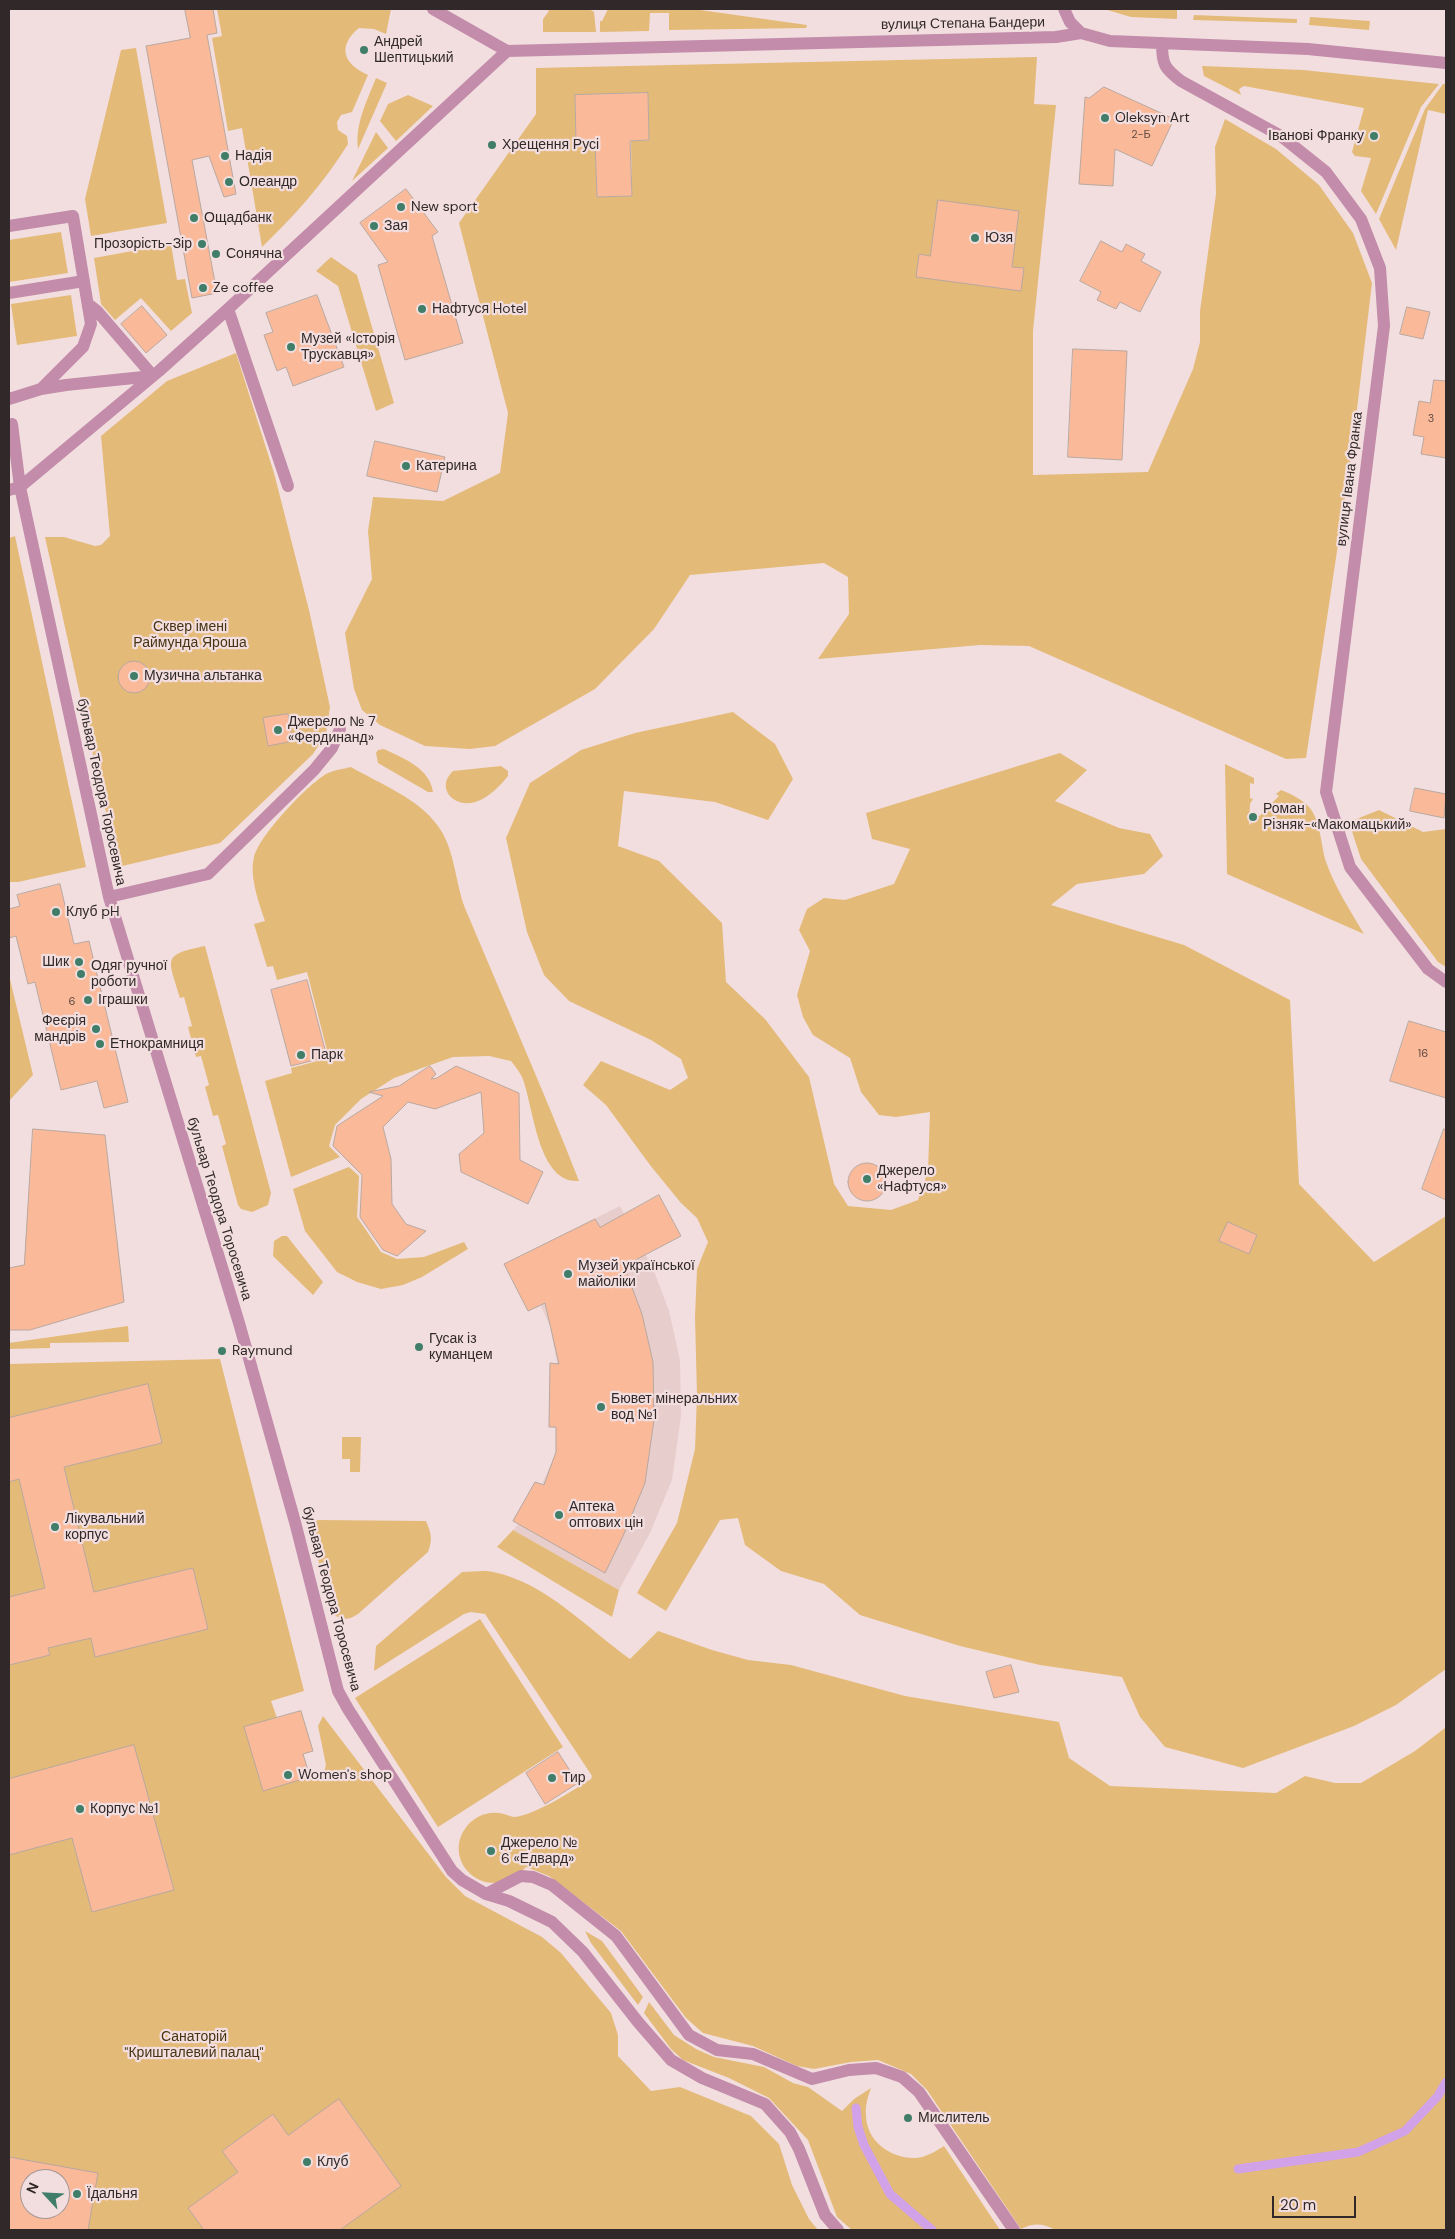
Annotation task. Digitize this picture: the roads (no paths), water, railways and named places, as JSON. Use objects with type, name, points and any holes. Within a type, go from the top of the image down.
[{"type":"street","points":[[14,489],[153,376],[507,51],[433,9]]},
{"type":"street","points":[[1064,9],[1070,22],[1081,32]]},
{"type":"street","name":"вулиця Степана Бандери","points":[[507,51],[586,47],[1056,37],[1081,32],[1110,41],[1308,49],[1446,62]]},
{"type":"street","name":"вулиця Івана Франка","points":[[1162,43],[1162,62],[1169,72],[1181,81],[1281,136],[1326,172],[1361,219],[1380,268],[1384,326],[1326,792],[1350,867],[1428,970],[1446,982]]},
{"type":"street","points":[[9,226],[73,216],[91,324],[83,347],[41,389]]},
{"type":"street","points":[[9,293],[84,282]]},
{"type":"street","points":[[88,304],[97,311],[153,376]]},
{"type":"street","points":[[228,309],[288,486]]},
{"type":"street","points":[[41,389],[153,376]]},
{"type":"street","name":"бульвар Теодора Торосевича","points":[[41,389],[9,399],[14,489],[109,897],[239,1323],[295,1522],[338,1691],[348,1710],[452,1871],[462,1880],[486,1894],[509,1902],[552,1922],[583,1952],[638,2022],[671,2060],[702,2078],[764,2104],[790,2132],[799,2149],[825,2215],[838,2230]]},
{"type":"street","points":[[109,897],[208,874],[314,770],[332,748],[340,730]]},
{"type":"street","points":[[486,1894],[521,1876],[532,1877],[552,1885],[616,1936],[690,2035],[717,2050],[752,2054],[812,2079],[849,2070],[876,2068],[902,2077],[919,2092],[1014,2230]]},
{"type":"waterway","points":[[1238,2169],[1358,2152],[1405,2131],[1438,2096],[1446,2082]]},
{"type":"waterway","points":[[856,2108],[858,2127],[864,2145],[890,2194],[932,2230]]},
{"type":"place","name":"Андрей Шептицький","points":[[364,50]]},
{"type":"place","name":"Oleksyn Art","points":[[1105,118]]},
{"type":"place","name":"Іванові Франку","points":[[1374,136]]},
{"type":"place","name":"Хрещення Русі","points":[[492,145]]},
{"type":"place","name":"Надія","points":[[225,156]]},
{"type":"place","name":"Олеандр","points":[[229,182]]},
{"type":"place","name":"New sport","points":[[401,207]]},
{"type":"place","name":"Ощадбанк","points":[[194,218]]},
{"type":"place","name":"Зая","points":[[374,226]]},
{"type":"place","name":"Юзя","points":[[975,238]]},
{"type":"place","name":"Прозорість-Зір","points":[[202,244]]},
{"type":"place","name":"Сонячна","points":[[216,254]]},
{"type":"place","name":"Ze coffee","points":[[203,288]]},
{"type":"place","name":"Нафтуся Hotel","points":[[422,309]]},
{"type":"place","name":"Музей «Історія Трускавця»","points":[[291,347]]},
{"type":"place","name":"Катерина","points":[[406,466]]},
{"type":"place","name":"Музична альтанка","points":[[134,676]]},
{"type":"place","name":"Джерело № 7 «Фердинанд»","points":[[278,730]]},
{"type":"place","name":"Роман Різняк-«Макомацький»","points":[[1253,817]]},
{"type":"place","name":"Клуб pH","points":[[56,912]]},
{"type":"place","name":"Шик","points":[[79,962]]},
{"type":"place","name":"Одяг ручної роботи","points":[[81,974]]},
{"type":"place","name":"Іграшки","points":[[88,1000]]},
{"type":"place","name":"Феєрія мандрів","points":[[96,1029]]},
{"type":"place","name":"Етнокрамниця","points":[[100,1044]]},
{"type":"place","name":"Парк","points":[[301,1055]]},
{"type":"place","name":"Джерело «Нафтуся»","points":[[867,1179]]},
{"type":"place","name":"Музей української майоліки","points":[[568,1274]]},
{"type":"place","name":"Гусак із куманцем","points":[[419,1347]]},
{"type":"place","name":"Raymund","points":[[222,1351]]},
{"type":"place","name":"Бювет мінеральних вод №1","points":[[601,1407]]},
{"type":"place","name":"Аптека оптових цін","points":[[559,1515]]},
{"type":"place","name":"Лікувальний корпус","points":[[55,1527]]},
{"type":"place","name":"Women's shop","points":[[288,1775]]},
{"type":"place","name":"Тир","points":[[552,1778]]},
{"type":"place","name":"Корпус №1","points":[[80,1809]]},
{"type":"place","name":"Джерело № 6 «Едвард»","points":[[491,1851]]},
{"type":"place","name":"Мислитель","points":[[908,2118]]},
{"type":"place","name":"Клуб","points":[[307,2162]]},
{"type":"place","name":"Їдальня","points":[[77,2194]]},
{"type":"park label","name":"Сквер імені Раймунда Яроша","points":[[190,636]]},
{"type":"park label","name":"Санаторій \"Кришталевий палац\"","points":[[194,2046]]}]
